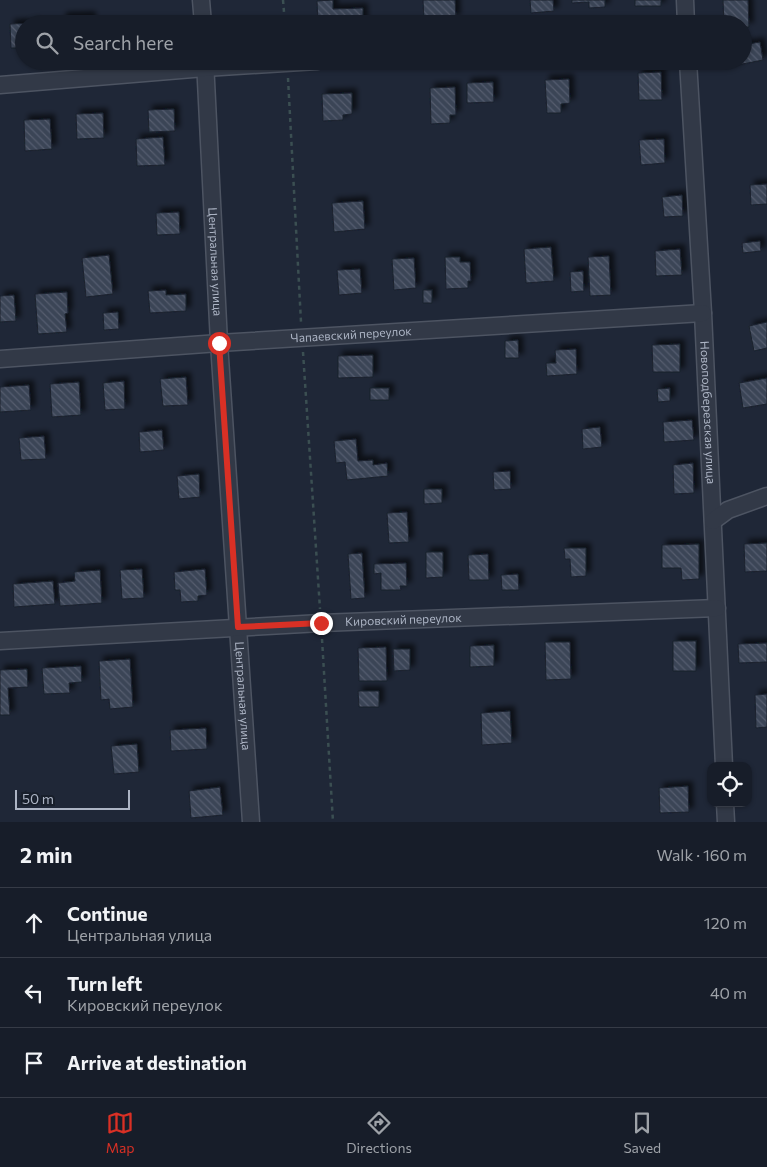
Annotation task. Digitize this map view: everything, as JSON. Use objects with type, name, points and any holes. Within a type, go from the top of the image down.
[{"type":"street","points":[[201,0],[202,15]]},
{"type":"street","points":[[685,0],[686,15]]},
{"type":"street","points":[[0,85],[154,70]]},
{"type":"street","name":"Центральная улица","points":[[205,70],[219,343],[251,822]]},
{"type":"street","name":"Новоподберезская улица","points":[[689,70],[703,313],[724,762]]},
{"type":"street","name":"Чапаевский переулок","points":[[0,359],[219,343],[703,313]]},
{"type":"street","points":[[713,521],[728,510],[767,496]]},
{"type":"street","name":"Кировский переулок","points":[[0,641],[321,623],[717,608]]},
{"type":"street","points":[[725,807],[726,822]]},
{"type":"path","points":[[283,0],[284,15]]},
{"type":"path","points":[[288,70],[302,338],[332,822]]},
{"type":"building","points":[[333,0],[333,9],[363,8],[363,15],[318,15],[317,1]]},
{"type":"building","points":[[423,0],[455,0],[456,15],[424,15]]},
{"type":"building","points":[[530,0],[553,0],[554,11],[531,13]]},
{"type":"building","points":[[572,0],[605,0],[605,7],[589,8],[589,2],[572,3]]},
{"type":"building","points":[[635,0],[661,0],[661,6],[635,6]]},
{"type":"building","points":[[723,0],[748,0],[749,15],[724,15]]},
{"type":"building","points":[[10,24],[15,24],[15,48],[11,48]]},
{"type":"building","points":[[760,42],[763,60],[752,62],[752,43]]},
{"type":"building","points":[[661,72],[662,100],[639,100],[638,73]]},
{"type":"building","points":[[569,79],[570,103],[561,104],[561,113],[547,113],[545,80]]},
{"type":"building","points":[[493,82],[494,102],[467,103],[467,83]]},
{"type":"building","points":[[455,87],[456,115],[450,115],[450,123],[431,124],[430,88]]},
{"type":"building","points":[[352,93],[352,114],[343,115],[343,120],[323,121],[322,94]]},
{"type":"building","points":[[174,109],[175,131],[149,132],[148,110]]},
{"type":"building","points":[[103,113],[104,138],[77,139],[76,114]]},
{"type":"building","points":[[50,119],[52,149],[25,151],[24,120]]},
{"type":"building","points":[[163,137],[165,165],[137,166],[136,139]]},
{"type":"building","points":[[664,139],[665,163],[641,165],[639,140]]},
{"type":"building","points":[[767,184],[767,204],[751,205],[750,185]]},
{"type":"building","points":[[682,195],[683,216],[664,217],[662,197]]},
{"type":"building","points":[[363,201],[365,229],[334,232],[332,203]]},
{"type":"building","points":[[179,212],[180,234],[157,235],[156,213]]},
{"type":"building","points":[[760,241],[761,251],[743,253],[742,243]]},
{"type":"building","points":[[551,247],[554,281],[526,283],[524,249]]},
{"type":"building","points":[[680,249],[682,275],[656,276],[655,251]]},
{"type":"building","points":[[109,255],[113,294],[86,297],[82,258]]},
{"type":"building","points":[[609,256],[611,295],[590,296],[588,257]]},
{"type":"building","points":[[445,257],[460,257],[460,262],[470,262],[471,281],[468,281],[468,288],[446,289]]},
{"type":"building","points":[[414,258],[416,288],[394,290],[392,259]]},
{"type":"building","points":[[360,269],[362,293],[339,295],[337,270]]},
{"type":"building","points":[[583,271],[584,291],[571,292],[570,272]]},
{"type":"building","points":[[166,290],[166,295],[186,294],[186,311],[150,313],[148,291]]},
{"type":"building","points":[[423,290],[432,290],[432,303],[423,303]]},
{"type":"building","points":[[67,292],[68,313],[65,314],[67,332],[38,334],[35,294]]},
{"type":"building","points":[[14,295],[16,321],[0,322],[0,296]]},
{"type":"building","points":[[118,312],[119,329],[104,330],[103,313]]},
{"type":"building","points":[[767,322],[767,348],[754,351],[749,326]]},
{"type":"building","points":[[518,340],[519,358],[505,358],[505,341]]},
{"type":"building","points":[[680,344],[680,372],[653,372],[652,345]]},
{"type":"building","points":[[576,349],[577,374],[547,376],[546,363],[556,363],[555,350]]},
{"type":"building","points":[[373,355],[373,377],[338,378],[338,356]]},
{"type":"building","points":[[186,377],[188,405],[163,406],[160,379]]},
{"type":"building","points":[[767,378],[767,404],[743,408],[739,383]]},
{"type":"building","points":[[124,381],[125,409],[105,410],[103,383]]},
{"type":"building","points":[[79,382],[81,415],[52,417],[50,384]]},
{"type":"building","points":[[29,385],[31,410],[0,412],[0,387]]},
{"type":"building","points":[[370,388],[389,388],[389,400],[370,400]]},
{"type":"building","points":[[670,388],[670,401],[658,402],[657,389]]},
{"type":"building","points":[[692,420],[694,440],[664,442],[663,422]]},
{"type":"building","points":[[600,427],[602,447],[583,449],[582,429]]},
{"type":"building","points":[[162,430],[164,450],[140,452],[139,432]]},
{"type":"building","points":[[44,436],[46,459],[21,460],[19,438]]},
{"type":"building","points":[[356,439],[358,461],[373,460],[373,465],[387,463],[388,476],[347,480],[345,462],[336,463],[334,441]]},
{"type":"building","points":[[693,463],[694,493],[674,494],[673,465]]},
{"type":"building","points":[[510,471],[511,489],[494,490],[493,472]]},
{"type":"building","points":[[199,474],[200,497],[179,499],[177,476]]},
{"type":"building","points":[[424,489],[442,489],[442,503],[424,504]]},
{"type":"building","points":[[407,512],[409,542],[389,543],[387,513]]},
{"type":"building","points":[[767,543],[767,571],[745,572],[744,544]]},
{"type":"building","points":[[699,544],[699,579],[682,580],[681,568],[662,568],[662,545]]},
{"type":"building","points":[[564,548],[586,548],[586,576],[571,577],[570,559],[565,559]]},
{"type":"building","points":[[426,552],[443,552],[443,577],[426,578]]},
{"type":"building","points":[[362,553],[365,598],[351,599],[348,554]]},
{"type":"building","points":[[488,554],[489,580],[469,580],[468,555]]},
{"type":"building","points":[[406,563],[407,586],[400,586],[401,590],[381,590],[381,573],[374,574],[374,564]]},
{"type":"building","points":[[142,569],[144,598],[122,599],[120,570]]},
{"type":"building","points":[[205,569],[207,595],[198,596],[198,601],[181,602],[180,590],[175,590],[174,572]]},
{"type":"building","points":[[100,570],[102,603],[60,606],[58,583],[75,581],[74,572]]},
{"type":"building","points":[[518,574],[519,590],[502,590],[501,575]]},
{"type":"building","points":[[53,581],[55,604],[14,607],[13,584]]},
{"type":"building","points":[[673,641],[696,641],[696,671],[673,671]]},
{"type":"building","points":[[545,642],[570,642],[571,679],[546,680]]},
{"type":"building","points":[[767,643],[767,662],[739,663],[738,644]]},
{"type":"building","points":[[494,645],[494,666],[470,667],[470,646]]},
{"type":"building","points":[[386,647],[387,681],[359,681],[358,648]]},
{"type":"building","points":[[393,649],[410,649],[410,670],[394,671]]},
{"type":"building","points":[[130,659],[133,707],[110,709],[109,699],[101,700],[99,661]]},
{"type":"building","points":[[81,666],[82,682],[69,683],[70,693],[44,694],[42,668]]},
{"type":"building","points":[[27,669],[28,687],[8,688],[10,715],[0,715],[0,670]]},
{"type":"building","points":[[358,691],[379,691],[379,707],[359,707]]},
{"type":"building","points":[[767,694],[767,727],[756,728],[755,695]]},
{"type":"building","points":[[510,711],[512,743],[482,745],[481,713]]},
{"type":"building","points":[[206,728],[207,749],[171,751],[170,730]]},
{"type":"building","points":[[137,744],[139,772],[114,774],[111,746]]},
{"type":"building","points":[[688,786],[689,812],[660,813],[659,788]]},
{"type":"building","points":[[220,787],[223,815],[191,818],[189,791]]},
{"type":"route","points":[[219,343],[238,627],[321,623]]}]
